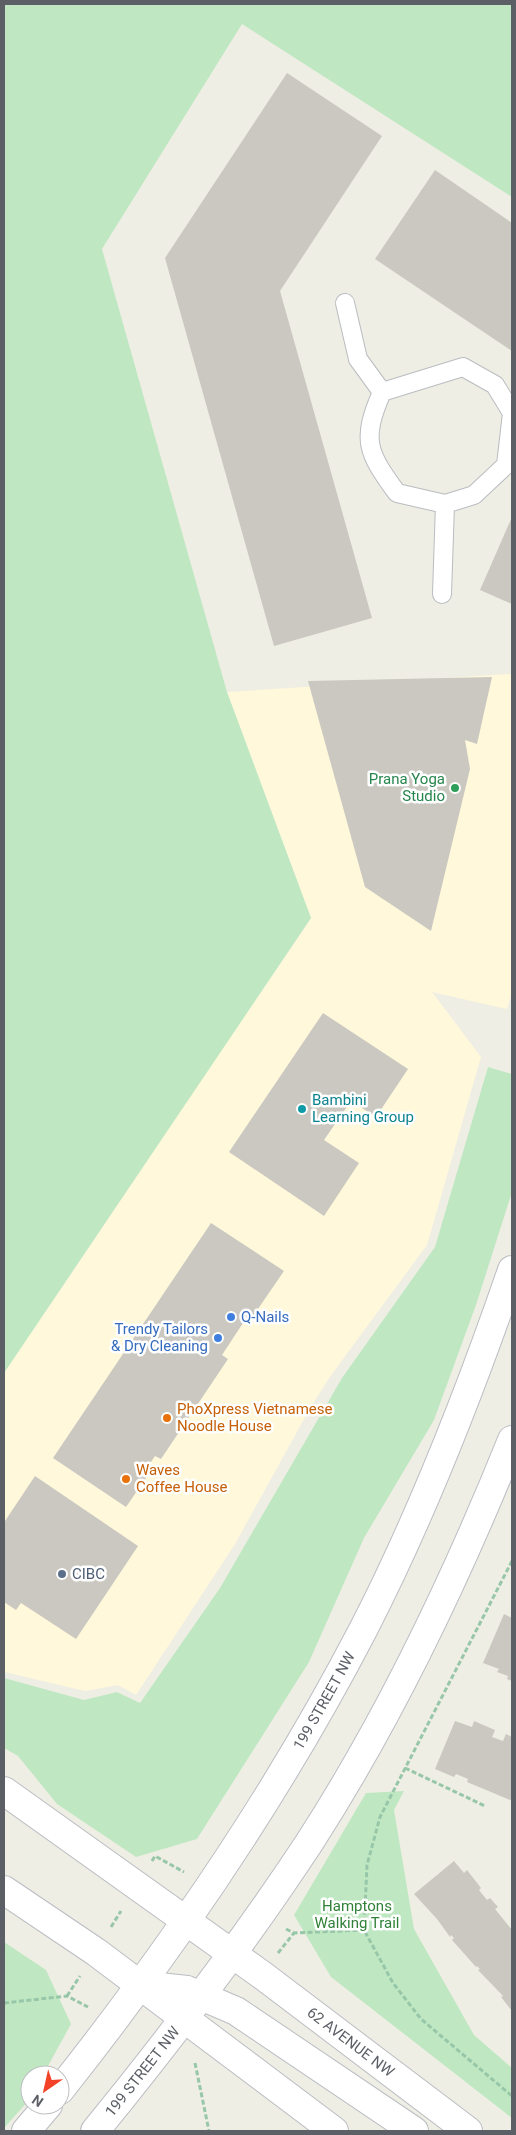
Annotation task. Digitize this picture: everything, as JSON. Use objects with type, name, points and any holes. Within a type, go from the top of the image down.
[{"type":"main road","name":"199 STREET NW","points":[[70,2077],[140,1985],[186,1920],[262,1807],[293,1756],[364,1626],[429,1488],[480,1364],[512,1270]]},
{"type":"main road","name":"199 STREET NW","points":[[95,2131],[202,1996],[313,1835],[365,1748],[418,1653],[479,1522],[512,1440]]},
{"type":"main road","points":[[4,1791],[186,1920]]},
{"type":"main road","points":[[4,1890],[140,1985],[334,2131]]},
{"type":"main road","name":"62 AVENUE NW","points":[[186,1920],[468,2131]]},
{"type":"main road","points":[[140,1985],[169,1987],[202,1996],[236,2011],[414,2131]]},
{"type":"main road","points":[[26,2131],[40,2115]]},
{"type":"lane","points":[[345,303],[358,359],[382,392]]},
{"type":"lane","points":[[463,367],[495,385],[512,413],[506,465],[474,495],[445,504],[397,493],[378,467],[368,443],[370,417],[382,392],[463,367]]},
{"type":"lane","points":[[442,594],[445,504]]},
{"type":"path","points":[[512,1561],[380,1817],[367,1865],[364,1930],[393,1983],[421,2020],[512,2096]]},
{"type":"path","points":[[405,1768],[485,1806]]},
{"type":"path","points":[[294,1933],[364,1930]]},
{"type":"path","points":[[4,2003],[66,1996]]},
{"type":"path","points":[[195,2063],[209,2131]]},
{"type":"shaded area","points":[[512,675],[512,992],[507,1009],[432,992],[481,1057],[427,1245],[329,1378],[309,1410],[235,1544],[136,1695],[118,1685],[85,1691],[5,1672],[4,1373],[311,918],[227,692]]},
{"type":"green space","points":[[4,4],[512,4],[512,197],[242,24],[102,249],[227,692],[311,918],[4,1373]]},
{"type":"green space","points":[[488,1067],[512,1074],[512,1192],[476,1305],[434,1420],[364,1538],[309,1662],[197,1839],[136,1857],[57,1804],[18,1756],[4,1748],[4,1678],[84,1700],[117,1692],[140,1703],[220,1588],[342,1378],[435,1247]]},
{"type":"green space","name":"Hamptons Walking Trail","points":[[404,1791],[394,1810],[414,1929],[474,2035],[512,2068],[512,2118],[331,1977],[294,1915],[366,1793]]},
{"type":"green space","points":[[4,1942],[46,1970],[71,2024],[48,2065],[20,2065],[20,2110],[4,2128]]},
{"type":"building","points":[[287,73],[382,136],[280,291],[372,618],[274,646],[165,258]]},
{"type":"building","points":[[435,170],[512,223],[512,351],[375,259]]},
{"type":"building","points":[[512,517],[512,604],[480,590]]},
{"type":"building","points":[[492,677],[477,744],[465,740],[470,769],[431,931],[365,887],[308,681]]},
{"type":"building","name":"Bambini Learning Group","points":[[323,1013],[408,1069],[376,1117],[351,1101],[324,1140],[359,1163],[324,1216],[229,1152]]},
{"type":"building","points":[[211,1223],[284,1271],[251,1319],[247,1317],[222,1355],[228,1359],[161,1459],[155,1456],[144,1472],[148,1475],[126,1507],[53,1458]]},
{"type":"building","name":"CIBC","points":[[35,1476],[138,1546],[76,1639],[21,1603],[16,1610],[4,1602],[4,1520]]},
{"type":"building","points":[[504,1614],[512,1618],[512,1681],[507,1679],[508,1676],[497,1672],[499,1669],[483,1663]]},
{"type":"building","points":[[455,1721],[472,1727],[474,1721],[495,1730],[492,1737],[503,1741],[506,1734],[512,1737],[512,1799],[510,1800],[467,1782],[468,1779],[456,1774],[454,1777],[435,1769]]},
{"type":"building","points":[[454,1861],[464,1873],[467,1870],[481,1888],[479,1890],[487,1900],[490,1898],[498,1907],[495,1909],[512,1930],[512,2011],[501,1997],[503,1996],[478,1970],[480,1969],[452,1940],[454,1938],[451,1935],[450,1937],[437,1919],[414,1894]]},
{"type":"place","name":"Prana Yoga Studio","points":[[455,788]]},
{"type":"place","name":"Bambini Learning Group","points":[[302,1109]]},
{"type":"place","name":"Q-Nails","points":[[231,1317]]},
{"type":"place","name":"Trendy Tailors & Dry Cleaning","points":[[218,1338]]},
{"type":"place","name":"PhoXpress Vietnamese Noodle House","points":[[167,1418]]},
{"type":"place","name":"Waves Coffee House","points":[[126,1479]]},
{"type":"place","name":"CIBC","points":[[62,1574]]}]
